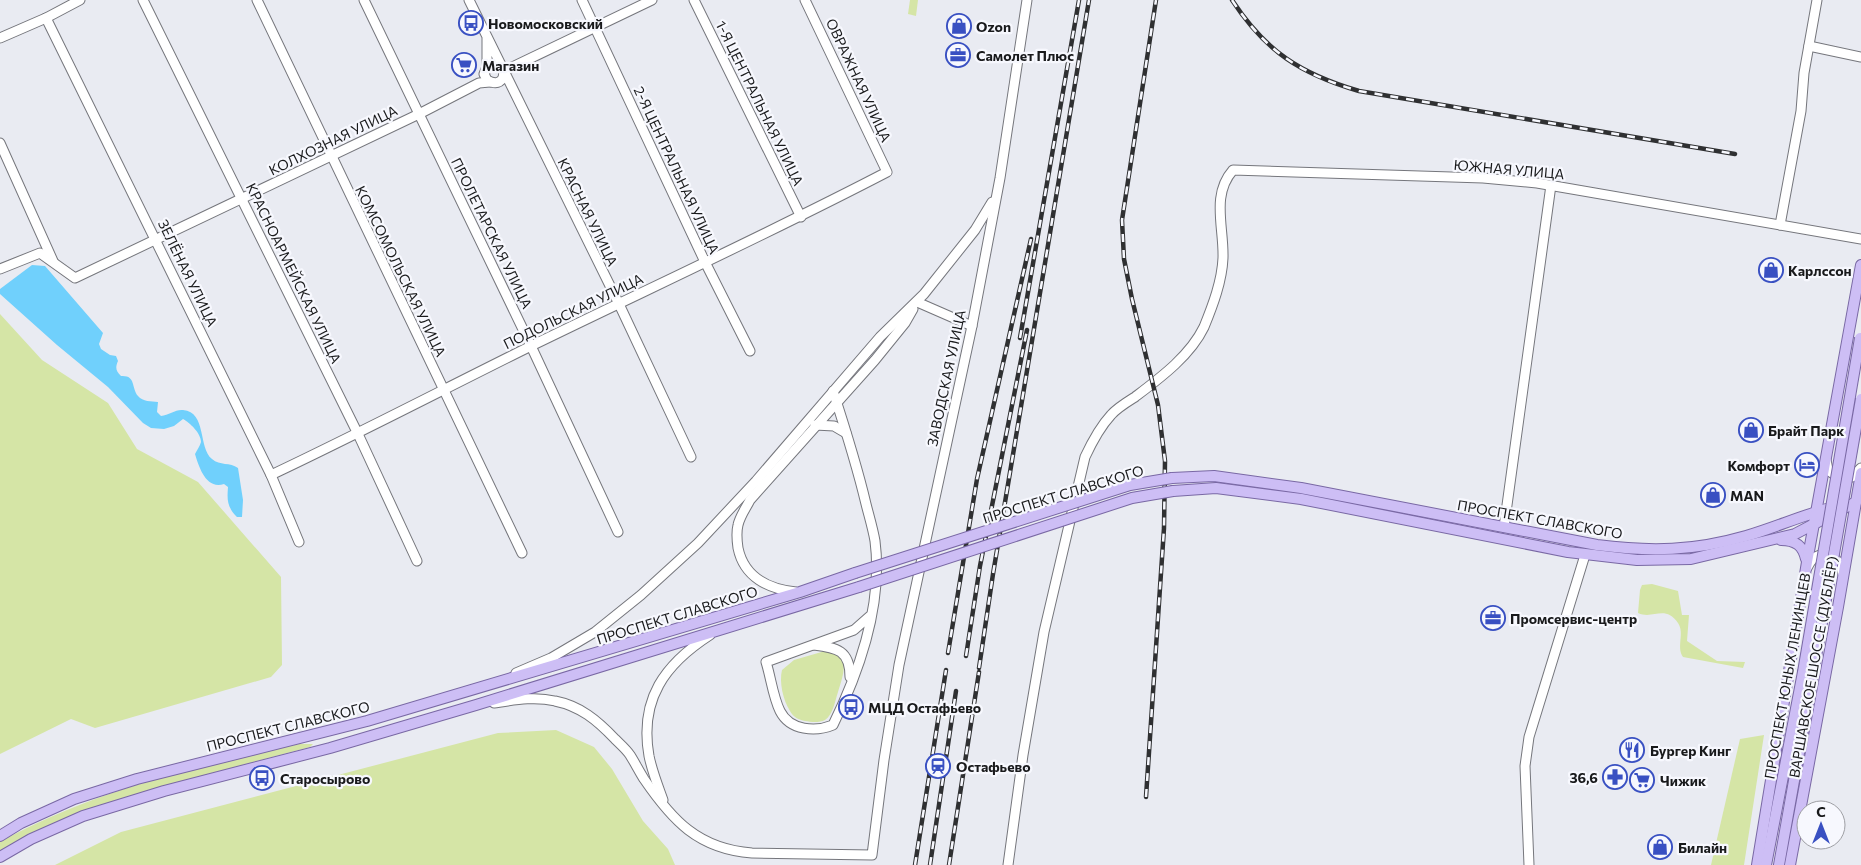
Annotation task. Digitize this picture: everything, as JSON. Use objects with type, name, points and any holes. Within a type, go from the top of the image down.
[{"type":"main road","name":"ВАРШАВСКОЕ ШОССЕ (ДУБЛЁР)","points":[[1757,865],[1806,566],[1861,265]]},
{"type":"main road","name":"ПРОСПЕКТ ЮНЫХ ЛЕНИНЦЕВ","points":[[1779,865],[1833,491],[1861,336]]},
{"type":"main road","name":"ПРОСПЕКТ ЮНЫХ ЛЕНИНЦЕВ","points":[[1766,865],[1845,492],[1861,399]]},
{"type":"main road","name":"ВАРШАВСКОЕ ШОССЕ (ДУБЛЁР)","points":[[1790,865],[1859,502],[1861,473]]},
{"type":"main road","name":"ПРОСПЕКТ СЛАВСКОГО","points":[[0,836],[21,823],[74,799],[137,779],[367,721],[473,690],[800,592],[1130,485],[1172,478],[1214,476],[1301,488],[1597,546],[1636,550],[1664,550],[1706,546],[1747,536],[1816,512],[1859,502]]},
{"type":"main road","name":"ПРОСПЕКТ СЛАВСКОГО","points":[[0,857],[31,839],[83,816],[164,791],[312,752],[476,705],[859,587],[1132,498],[1173,490],[1216,488],[1301,499],[1585,555],[1637,560],[1675,560],[1708,556],[1795,534],[1859,502]]},
{"type":"main road","points":[[1773,539],[1788,540],[1799,544],[1804,551],[1806,566]]},
{"type":"street","points":[[0,38],[46,18],[80,0]]},
{"type":"street","name":"КРАСНОАРМЕЙСКАЯ УЛИЦА","points":[[143,0],[358,434],[417,561]]},
{"type":"street","name":"КОМСОМОЛЬСКАЯ УЛИЦА","points":[[257,0],[330,156],[522,553]]},
{"type":"street","name":"ПРОЛЕТАРСКАЯ УЛИЦА","points":[[364,0],[531,346],[618,532]]},
{"type":"street","name":"КРАСНАЯ УЛИЦА","points":[[469,0],[503,73],[619,304],[691,457]]},
{"type":"street","name":"2-Я ЦЕНТРАЛЬНАЯ УЛИЦА","points":[[582,0],[705,262],[750,351]]},
{"type":"street","points":[[485,70],[487,80],[498,83],[503,73],[652,0]]},
{"type":"street","name":"1-Я ЦЕНТРАЛЬНАЯ УЛИЦА","points":[[694,0],[801,217]]},
{"type":"street","name":"ОВРАЖНАЯ УЛИЦА","points":[[805,0],[887,172]]},
{"type":"street","name":"ЗАВОДСКАЯ УЛИЦА","points":[[665,807],[680,824],[695,836],[724,849],[752,853],[872,855],[884,760],[909,616],[972,326],[1000,178],[1027,0]]},
{"type":"street","points":[[1780,225],[1801,111],[1804,74],[1817,0]]},
{"type":"street","name":"ЗЕЛЁНАЯ УЛИЦА","points":[[46,18],[271,475],[299,542]]},
{"type":"street","name":"КРАСНАЯ УЛИЦА","points":[[485,70],[487,37]]},
{"type":"street","points":[[1809,46],[1861,57]]},
{"type":"street","points":[[479,83],[490,64],[497,63],[503,73]]},
{"type":"street","name":"КОЛХОЗНАЯ УЛИЦА","points":[[0,269],[40,253],[75,278],[243,199],[479,83],[490,82]]},
{"type":"street","points":[[0,143],[54,264]]},
{"type":"street","name":"ЮЖНАЯ УЛИЦА","points":[[1008,865],[1023,755],[1044,632],[1085,457],[1097,432],[1112,414],[1164,375],[1188,350],[1203,329],[1220,280],[1223,257],[1220,226],[1221,193],[1226,178],[1233,170],[1483,178],[1550,185],[1861,239]]},
{"type":"street","name":"ПОДОЛЬСКАЯ УЛИЦА","points":[[271,475],[358,434],[531,346],[801,217],[887,172]]},
{"type":"street","points":[[473,690],[551,658],[595,632],[641,595],[698,543],[756,481],[880,337],[917,302],[978,225],[993,198],[1000,178]]},
{"type":"street","points":[[1504,528],[1550,185]]},
{"type":"street","points":[[917,302],[972,326]]},
{"type":"street","points":[[800,592],[780,590],[767,586],[750,573],[741,559],[737,533],[740,518],[750,500],[905,323],[917,302]]},
{"type":"street","points":[[833,391],[874,541],[876,587],[871,615],[860,658],[833,724],[823,729],[811,730],[787,720],[780,712],[766,662],[854,630],[871,615]]},
{"type":"street","points":[[815,425],[834,426],[846,433]]},
{"type":"street","points":[[1826,457],[1828,470],[1839,478],[1852,477],[1861,468]]},
{"type":"street","points":[[1528,865],[1525,781],[1529,737],[1585,555]]},
{"type":"street","points":[[1806,566],[1817,555],[1832,556],[1838,560],[1842,567],[1844,577]]},
{"type":"street","points":[[665,807],[649,757],[647,736],[649,712],[662,678],[672,665],[689,649],[720,629]]},
{"type":"street","points":[[813,644],[839,650],[845,655],[849,664],[850,682]]},
{"type":"street","points":[[476,705],[530,698],[554,700],[577,708],[596,719],[630,754],[643,777],[665,807]]},
{"type":"green space","points":[[910,0],[918,0],[916,16],[908,14]]},
{"type":"green space","points":[[0,314],[42,360],[108,403],[137,449],[198,482],[281,577],[282,665],[271,677],[95,728],[71,719],[0,754]]},
{"type":"green space","points":[[1652,584],[1678,591],[1682,615],[1689,615],[1687,641],[1717,661],[1745,662],[1743,668],[1683,657],[1680,649],[1680,627],[1673,617],[1664,613],[1643,615],[1638,613],[1642,585]]},
{"type":"green space","points":[[825,651],[840,655],[844,665],[842,679],[833,708],[828,718],[823,721],[801,720],[793,715],[785,702],[781,685],[782,670],[794,660]]},
{"type":"green space","points":[[556,730],[594,747],[612,769],[643,821],[668,849],[675,865],[55,865],[121,832],[498,733]]},
{"type":"green space","points":[[1764,735],[1744,865],[1711,865],[1740,739]]},
{"type":"green space","points":[[299,744],[313,744],[310,747],[163,786],[0,853],[0,842],[71,808],[108,794],[222,761]]},
{"type":"water","points":[[32,265],[45,266],[103,333],[99,344],[101,349],[110,355],[116,356],[118,361],[117,371],[121,376],[129,377],[140,398],[158,402],[157,412],[161,416],[183,410],[191,412],[196,417],[205,447],[212,459],[218,463],[238,468],[243,500],[242,517],[237,517],[229,507],[228,487],[224,484],[212,484],[201,471],[195,454],[201,444],[201,439],[192,426],[183,419],[174,426],[164,429],[151,428],[143,423],[108,387],[0,294],[0,289]]},
{"type":"railway","points":[[1020,338],[1079,0]]},
{"type":"railway","points":[[979,668],[1089,0]]},
{"type":"railway","points":[[1146,797],[1164,528],[1165,461],[1158,405],[1124,259],[1122,220],[1156,0]]},
{"type":"railway","points":[[1232,0],[1258,34],[1286,59],[1319,77],[1359,91],[1735,154]]},
{"type":"railway","points":[[948,653],[977,479],[1031,239]]},
{"type":"railway","points":[[966,656],[980,566],[1027,330]]},
{"type":"railway","points":[[915,865],[946,670]]},
{"type":"railway","points":[[949,865],[979,672]]},
{"type":"railway","points":[[930,865],[956,691]]},
{"type":"place","name":"Новомосковский","points":[[471,23]]},
{"type":"place","name":"Ozon","points":[[959,26]]},
{"type":"place","name":"Самолет Плюс","points":[[958,55]]},
{"type":"place","name":"Магазин","points":[[464,65]]},
{"type":"place","name":"Карлссон","points":[[1771,270]]},
{"type":"place","name":"Брайт Парк","points":[[1751,430]]},
{"type":"place","name":"Комфорт","points":[[1807,465]]},
{"type":"place","name":"MAN","points":[[1713,495]]},
{"type":"place","name":"Промсервис-центр","points":[[1493,618]]},
{"type":"place","name":"МЦД Остафьево","points":[[851,707]]},
{"type":"place","name":"Бургер Кинг","points":[[1632,750]]},
{"type":"place","name":"Остафьево","points":[[938,766]]},
{"type":"place","name":"36,6","points":[[1615,777]]},
{"type":"place","name":"Старосырово","points":[[262,778]]},
{"type":"place","name":"Чижик","points":[[1642,780]]},
{"type":"place","name":"Билайн","points":[[1660,847]]}]
